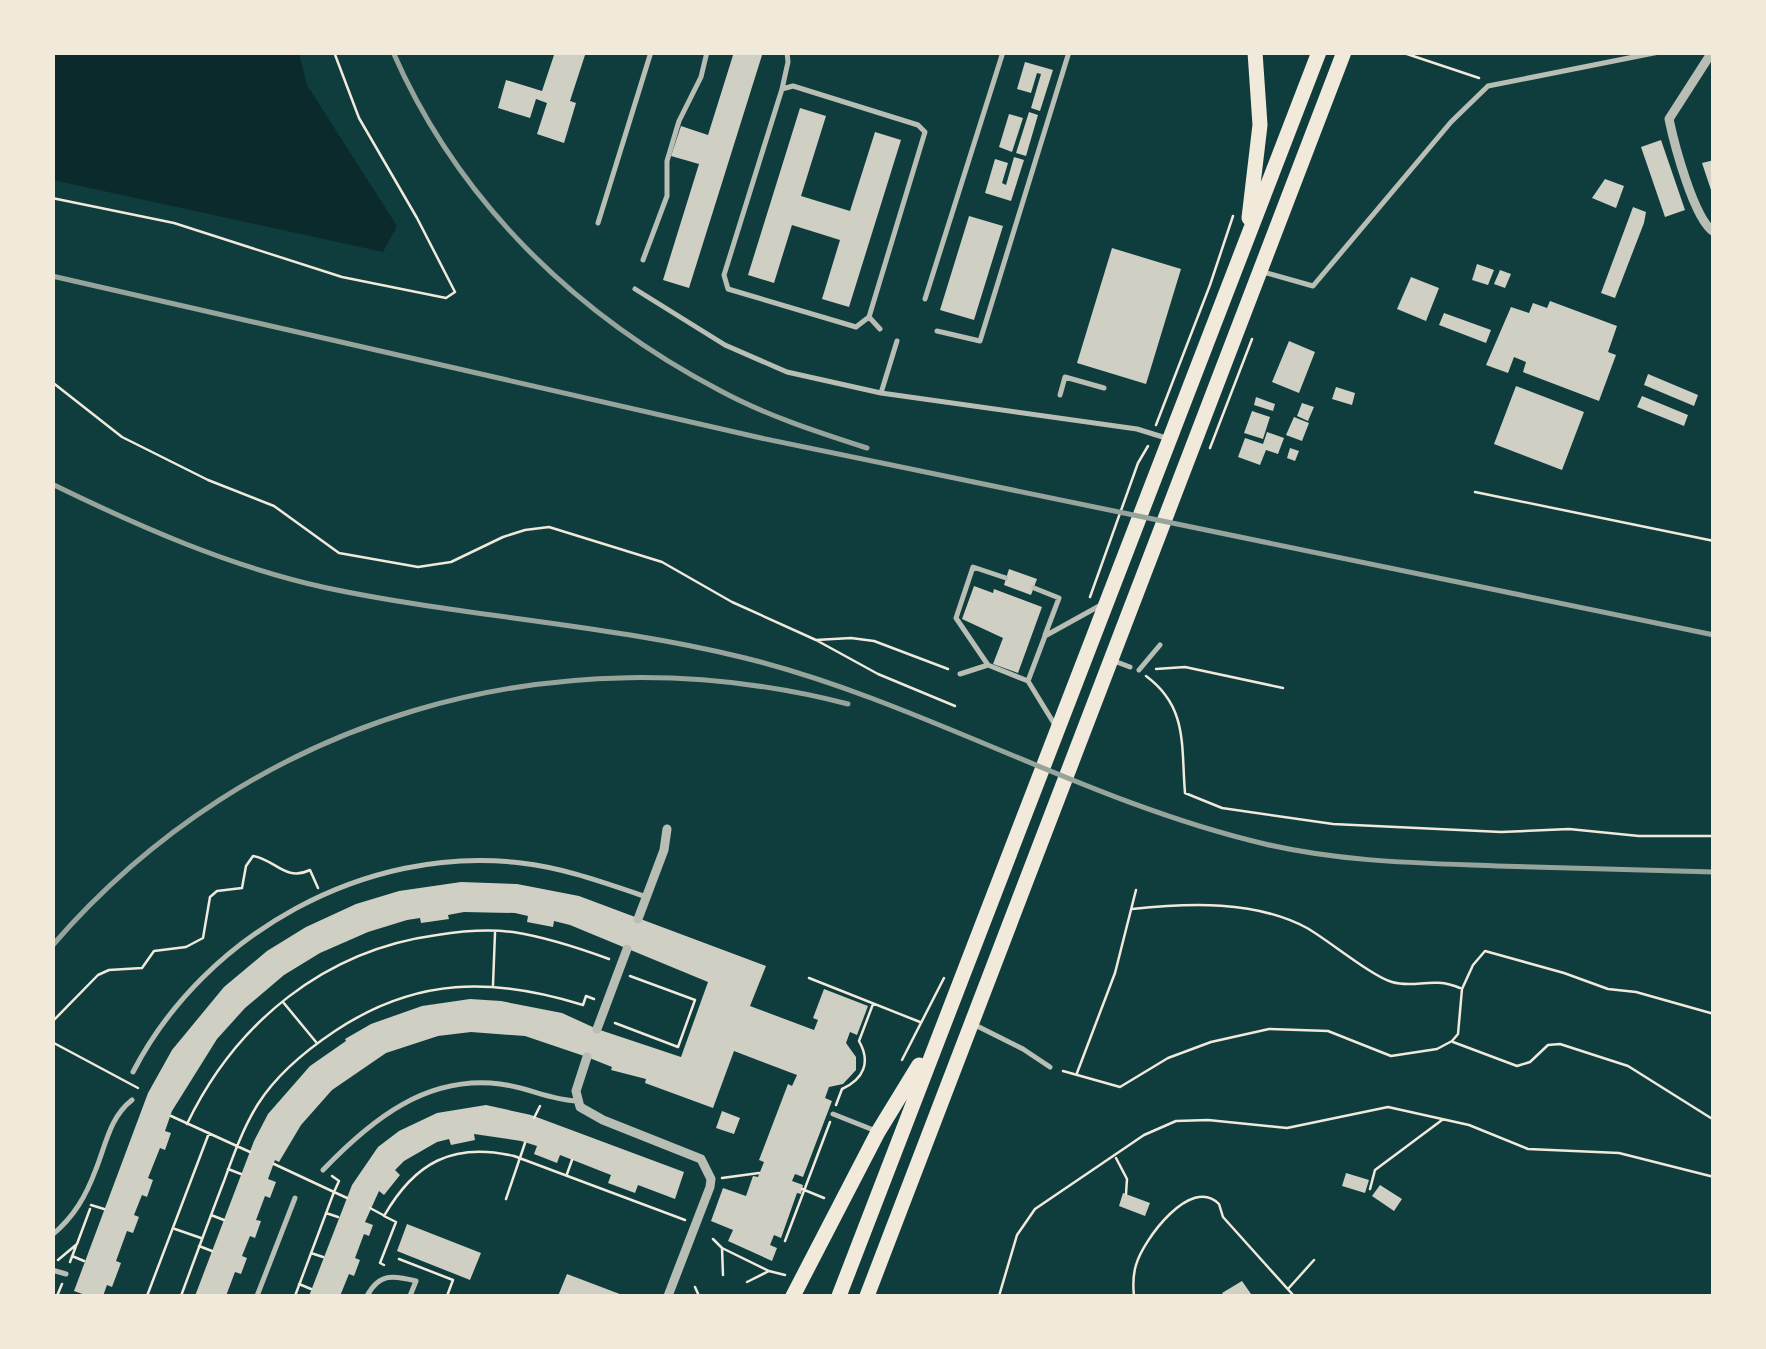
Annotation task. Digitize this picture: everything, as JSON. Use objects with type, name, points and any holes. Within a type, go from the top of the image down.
[{"type":"main road","points":[[1246,243],[1260,125],[1255,52]]},
{"type":"main road","points":[[839,1296],[1105,603],[1161,436],[1246,243],[1320,52]]},
{"type":"main road","points":[[868,1296],[1344,52]]},
{"type":"main road","points":[[793,1296],[878,1132],[935,1041]]},
{"type":"street","points":[[1711,53],[1670,119],[1698,211],[1706,228],[1714,232]]},
{"type":"street","points":[[638,920],[664,850],[667,829]]},
{"type":"street","points":[[597,1028],[627,949]]},
{"type":"street","points":[[587,1057],[578,1081],[580,1107],[701,1159],[711,1179],[668,1296]]},
{"type":"lane","points":[[598,224],[651,52]]},
{"type":"lane","points":[[643,260],[667,196],[667,161],[679,120],[701,78],[707,52]]},
{"type":"lane","points":[[782,88],[792,86],[918,125],[925,132],[868,317],[856,328],[728,288],[724,275],[782,88],[787,52]]},
{"type":"lane","points":[[924,299],[1003,52]]},
{"type":"lane","points":[[937,331],[980,341],[1069,52]]},
{"type":"lane","points":[[1261,271],[1313,286],[1451,122],[1488,86],[1659,52]]},
{"type":"lane","points":[[635,290],[679,320],[760,362],[802,376],[1161,436]]},
{"type":"lane","points":[[868,317],[880,329]]},
{"type":"lane","points":[[880,392],[897,341]]},
{"type":"lane","points":[[1060,396],[1066,377],[1104,388]]},
{"type":"lane","points":[[1006,578],[973,567],[956,618],[988,666],[1028,681],[1056,728]]},
{"type":"lane","points":[[1028,681],[1059,598],[1034,588]]},
{"type":"lane","points":[[1045,636],[1105,603]]},
{"type":"lane","points":[[1138,670],[1160,645]]},
{"type":"lane","points":[[1112,660],[1130,668]]},
{"type":"lane","points":[[960,674],[988,666]]},
{"type":"lane","points":[[133,1072],[152,1038],[209,970],[264,927],[358,882],[424,866],[490,861],[582,874],[646,898]]},
{"type":"lane","points":[[972,1024],[1050,1067]]},
{"type":"lane","points":[[324,1170],[369,1124],[388,1111],[458,1084],[506,1084],[577,1101]]},
{"type":"lane","points":[[52,1236],[71,1218],[82,1200],[118,1112],[132,1100]]},
{"type":"lane","points":[[833,1114],[878,1132]]},
{"type":"lane","points":[[257,1296],[295,1198]]},
{"type":"lane","points":[[52,1270],[66,1274]]},
{"type":"lane","points":[[368,1296],[375,1283],[384,1277],[416,1280],[410,1296]]},
{"type":"path","points":[[52,198],[174,224],[342,276],[446,298],[455,292],[360,118],[334,52]]},
{"type":"path","points":[[1401,52],[1476,76],[1488,86]]},
{"type":"path","points":[[1084,614],[1138,463],[1161,436],[1236,203]]},
{"type":"path","points":[[52,382],[122,437],[208,480],[274,506],[339,553],[418,567],[452,562],[502,538],[549,527],[662,562],[732,602],[816,640],[878,674],[955,706]]},
{"type":"path","points":[[1475,492],[1714,541]]},
{"type":"path","points":[[816,640],[874,641],[960,674]]},
{"type":"path","points":[[1174,668],[1283,688]]},
{"type":"path","points":[[1138,670],[1162,688],[1176,708],[1185,792],[1222,808],[1332,824],[1714,836]]},
{"type":"path","points":[[52,1022],[98,974],[142,968],[154,952],[186,948],[203,938],[210,897],[217,890],[242,888],[252,856],[294,875],[310,870],[322,896]]},
{"type":"path","points":[[1077,1074],[1115,974],[1136,890]]},
{"type":"path","points":[[1132,909],[1184,904],[1269,912],[1304,926],[1392,982],[1443,980],[1462,989]]},
{"type":"path","points":[[181,1296],[237,1146],[258,1104],[302,1053],[366,1010],[429,988],[468,985],[536,990],[583,1005],[586,996],[616,1008],[611,1022],[678,1047],[695,1000],[628,975],[631,968],[621,964],[512,932],[464,931],[410,938],[327,970],[258,1021],[203,1090],[187,1124]]},
{"type":"path","points":[[493,987],[495,932]]},
{"type":"path","points":[[1050,1067],[1120,1087],[1168,1058],[1210,1042],[1269,1029],[1328,1030],[1391,1056],[1437,1049],[1452,1041],[1460,1021],[1462,989],[1485,951],[1608,989],[1636,992],[1714,1014]]},
{"type":"path","points":[[895,1074],[945,975]]},
{"type":"path","points":[[809,978],[922,1022]]},
{"type":"path","points":[[282,1001],[317,1043]]},
{"type":"path","points":[[1452,1041],[1517,1066],[1530,1062],[1548,1045],[1560,1044],[1628,1066],[1714,1120]]},
{"type":"path","points":[[52,1042],[138,1088]]},
{"type":"path","points":[[132,1100],[138,1088],[133,1072]]},
{"type":"path","points":[[534,1118],[544,1096]]},
{"type":"path","points":[[999,1296],[1023,1223],[1035,1209],[1159,1126],[1190,1119],[1287,1128],[1388,1108],[1444,1119],[1528,1149],[1619,1153],[1714,1177]]},
{"type":"path","points":[[170,1116],[250,1152]]},
{"type":"path","points":[[1370,1189],[1375,1170],[1444,1119]]},
{"type":"path","points":[[146,1296],[208,1133]]},
{"type":"path","points":[[506,1199],[525,1143]]},
{"type":"path","points":[[384,1216],[398,1191],[416,1172],[444,1156],[484,1149],[520,1158],[696,1224]]},
{"type":"path","points":[[1115,1155],[1127,1180],[1126,1194]]},
{"type":"path","points":[[567,1176],[572,1160]]},
{"type":"path","points":[[274,1164],[347,1198]]},
{"type":"path","points":[[228,1169],[241,1174]]},
{"type":"path","points":[[294,1296],[338,1181],[324,1170]]},
{"type":"path","points":[[711,1179],[760,1173]]},
{"type":"path","points":[[802,1190],[830,1200]]},
{"type":"path","points":[[1134,1296],[1135,1267],[1145,1244],[1173,1211],[1193,1197],[1206,1196],[1219,1204],[1223,1217],[1294,1296]]},
{"type":"path","points":[[82,1200],[104,1209]]},
{"type":"path","points":[[370,1208],[396,1222],[380,1264],[416,1280]]},
{"type":"path","points":[[326,1212],[338,1217]]},
{"type":"path","points":[[211,1215],[224,1220]]},
{"type":"path","points":[[173,1228],[202,1238]]},
{"type":"path","points":[[713,1240],[768,1271],[792,1276]]},
{"type":"path","points":[[199,1246],[212,1251]]},
{"type":"path","points":[[722,1248],[723,1274]]},
{"type":"path","points":[[311,1253],[323,1258]]},
{"type":"path","points":[[72,1256],[84,1260]]},
{"type":"path","points":[[399,1259],[454,1280],[447,1296]]},
{"type":"path","points":[[1288,1290],[1314,1260]]},
{"type":"path","points":[[746,1282],[768,1271]]},
{"type":"path","points":[[299,1284],[311,1288]]},
{"type":"path","points":[[57,1296],[61,1285]]},
{"type":"path","points":[[695,1287],[698,1296]]},
{"type":"water","points":[[53,52],[299,53],[307,85],[397,226],[383,252],[53,180]]},
{"type":"building","points":[[555,52],[586,52],[570,101],[576,103],[564,143],[537,134],[547,103],[536,99],[530,118],[498,108],[506,80],[542,91]]},
{"type":"building","points":[[734,52],[763,52],[689,288],[663,280],[699,164],[671,156],[681,126],[708,135]]},
{"type":"building","points":[[1025,62],[1053,70],[1040,111],[1031,108],[1041,74],[1037,73],[1031,93],[1017,89]]},
{"type":"building","points":[[800,108],[826,116],[801,196],[850,211],[875,132],[901,140],[849,307],[822,299],[840,240],[792,225],[774,283],[748,275]]},
{"type":"building","points":[[1029,112],[1038,115],[1026,156],[1016,153]]},
{"type":"building","points":[[1009,114],[1023,118],[1012,152],[999,147]]},
{"type":"building","points":[[1661,140],[1685,210],[1665,217],[1641,147]]},
{"type":"building","points":[[1014,157],[1024,160],[1011,201],[985,193],[995,159],[1008,163],[1002,183],[1006,185]]},
{"type":"building","points":[[1714,160],[1714,196],[1713,196],[1702,163]]},
{"type":"building","points":[[1605,179],[1624,186],[1616,208],[1592,198]]},
{"type":"building","points":[[1633,207],[1646,212],[1644,223],[1615,298],[1601,293]]},
{"type":"building","points":[[969,216],[1003,226],[974,320],[940,310]]},
{"type":"building","points":[[1112,248],[1181,269],[1146,384],[1077,363]]},
{"type":"building","points":[[1477,264],[1494,270],[1488,285],[1472,280]]},
{"type":"building","points":[[1500,270],[1511,274],[1505,288],[1494,284]]},
{"type":"building","points":[[1411,277],[1439,288],[1426,321],[1397,309]]},
{"type":"building","points":[[1550,301],[1617,326],[1608,352],[1616,355],[1599,401],[1523,372],[1526,362],[1514,357],[1508,373],[1486,365],[1511,307],[1529,313],[1533,303],[1547,308]]},
{"type":"building","points":[[1444,313],[1491,330],[1486,343],[1439,325]]},
{"type":"building","points":[[1289,341],[1315,352],[1299,393],[1272,382]]},
{"type":"building","points":[[1648,374],[1698,395],[1694,406],[1644,385]]},
{"type":"building","points":[[1516,386],[1584,412],[1562,470],[1494,444]]},
{"type":"building","points":[[1336,387],[1355,393],[1352,405],[1332,399]]},
{"type":"building","points":[[1642,396],[1688,415],[1684,426],[1637,407]]},
{"type":"building","points":[[1256,397],[1275,404],[1273,411],[1254,405]]},
{"type":"building","points":[[1302,403],[1314,407],[1308,421],[1297,416]]},
{"type":"building","points":[[1252,411],[1270,417],[1263,439],[1244,433]]},
{"type":"building","points":[[1294,417],[1309,423],[1302,441],[1286,435]]},
{"type":"building","points":[[1267,432],[1284,438],[1278,454],[1266,450],[1260,465],[1238,457],[1245,438],[1263,444]]},
{"type":"building","points":[[1290,448],[1299,451],[1295,461],[1287,458]]},
{"type":"building","points":[[1009,569],[1037,579],[1031,595],[1004,585]]},
{"type":"building","points":[[974,586],[993,593],[994,589],[1042,607],[1018,673],[993,664],[1003,638],[962,619]]},
{"type":"building","points":[[461,882],[517,884],[579,896],[766,966],[750,1006],[814,1030],[818,1020],[813,1018],[824,989],[868,1006],[857,1035],[850,1032],[846,1043],[856,1057],[856,1070],[843,1084],[829,1087],[825,1098],[832,1101],[803,1177],[795,1174],[792,1181],[803,1185],[801,1194],[797,1193],[781,1238],[774,1235],[770,1245],[777,1248],[772,1261],[728,1241],[733,1230],[711,1221],[723,1188],[746,1196],[753,1176],[758,1177],[764,1162],[759,1160],[788,1084],[792,1086],[797,1075],[734,1051],[713,1108],[645,1083],[646,1079],[611,1070],[612,1067],[587,1057],[525,1036],[471,1032],[438,1036],[386,1053],[332,1090],[301,1125],[279,1162],[275,1160],[268,1179],[276,1182],[270,1198],[265,1196],[256,1220],[261,1221],[255,1238],[250,1236],[242,1256],[247,1258],[241,1274],[235,1272],[226,1296],[195,1296],[268,1114],[310,1066],[371,1024],[422,1006],[470,999],[501,1001],[562,1013],[681,1057],[708,982],[570,925],[554,921],[553,927],[527,922],[528,916],[515,913],[464,912],[448,915],[449,919],[421,923],[420,918],[407,920],[320,953],[284,975],[245,1008],[217,1039],[172,1111],[165,1131],[171,1133],[148,1178],[153,1180],[134,1215],[139,1217],[133,1233],[127,1231],[112,1287],[107,1285],[103,1296],[74,1291],[148,1093],[172,1050],[224,987],[267,951],[306,927],[356,904],[399,891]]},
{"type":"building","points":[[486,1105],[531,1115],[684,1172],[675,1199],[638,1185],[635,1193],[608,1183],[611,1175],[560,1155],[557,1163],[534,1154],[537,1146],[521,1141],[474,1134],[475,1140],[451,1145],[449,1139],[437,1142],[404,1161],[395,1170],[400,1175],[384,1195],[379,1191],[365,1222],[373,1225],[369,1236],[364,1234],[355,1258],[360,1260],[354,1276],[349,1274],[340,1296],[309,1296],[352,1185],[378,1147],[399,1131],[437,1113]]},
{"type":"building","points":[[722,1111],[740,1118],[734,1134],[716,1128]]},
{"type":"building","points":[[1346,1173],[1369,1180],[1365,1193],[1342,1186]]},
{"type":"building","points":[[1380,1185],[1402,1199],[1394,1211],[1372,1196]]},
{"type":"building","points":[[1123,1193],[1150,1203],[1145,1216],[1119,1206]]},
{"type":"building","points":[[407,1224],[481,1253],[470,1280],[397,1251]]},
{"type":"building","points":[[567,1274],[625,1296],[558,1296]]},
{"type":"building","points":[[1242,1281],[1251,1294],[1222,1293]]},
{"type":"railway","points":[[393,52],[451,157],[487,205],[570,289],[667,360],[719,390],[773,415],[867,448]]},
{"type":"railway","points":[[52,276],[761,438],[1714,635]]},
{"type":"railway","points":[[52,484],[187,544],[291,579],[379,598],[693,646],[811,677],[1133,803],[1265,844],[1322,855],[1410,862],[1714,872]]},
{"type":"railway","points":[[52,946],[131,866],[219,800],[314,748],[415,710],[520,687],[628,678],[738,683],[848,704]]}]
